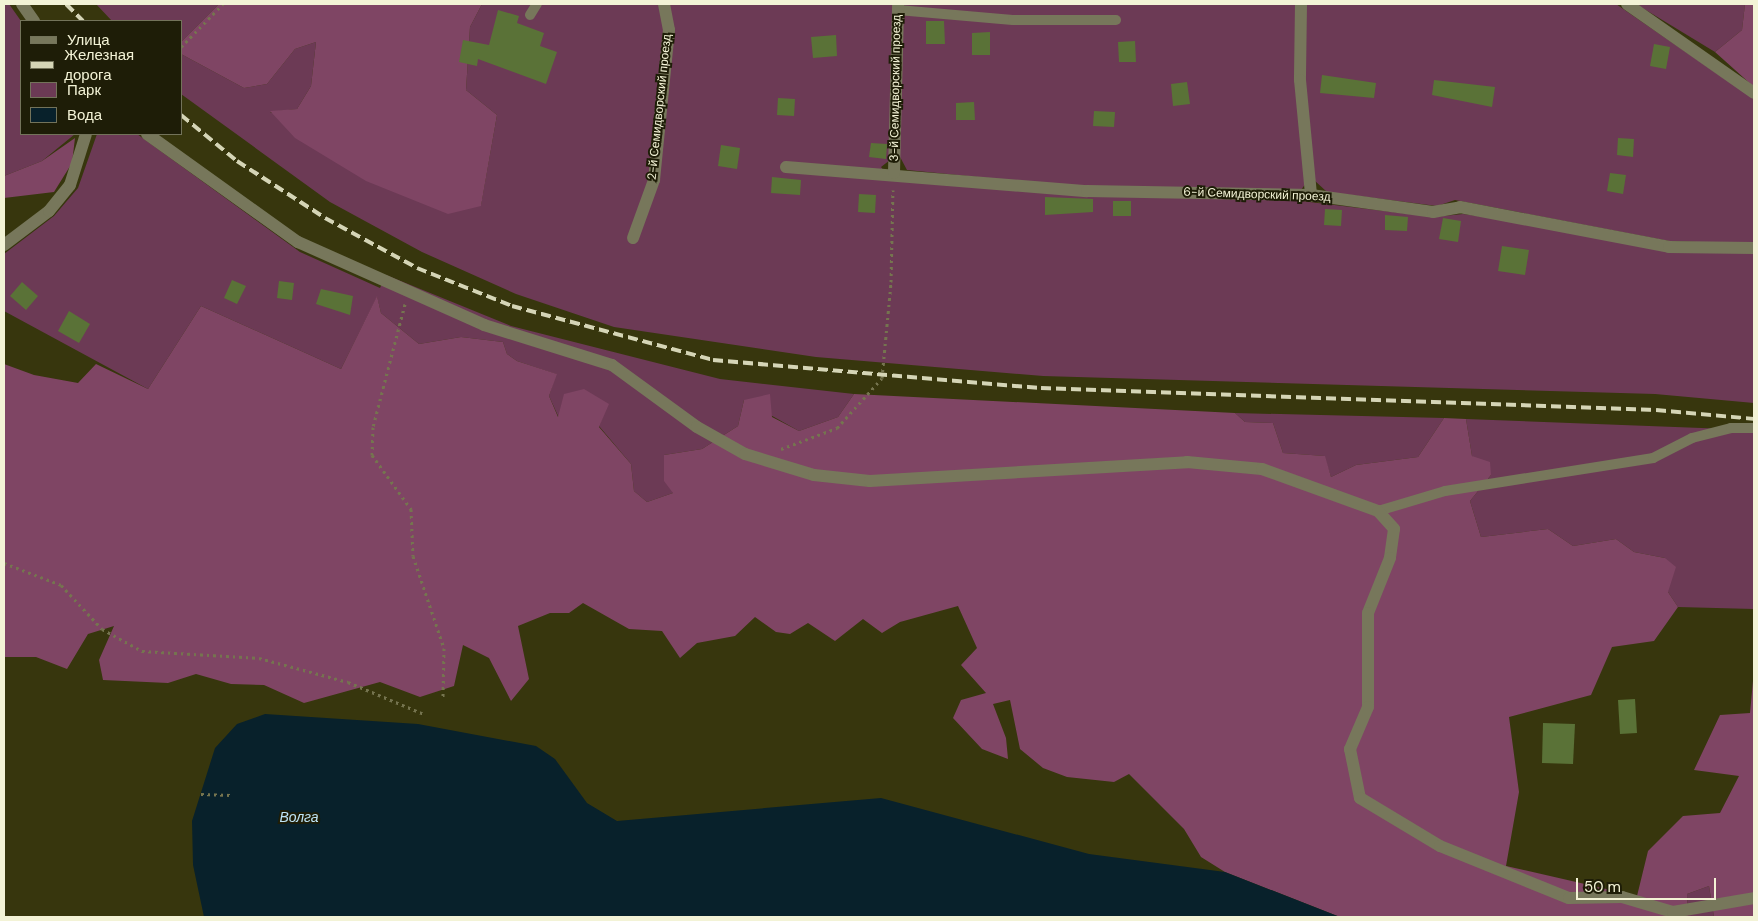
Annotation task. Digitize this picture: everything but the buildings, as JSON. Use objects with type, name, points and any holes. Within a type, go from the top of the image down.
[{"type":"street","points":[[22,4],[33,20]]},
{"type":"street","name":"2-й Семидворский проезд","points":[[633,238],[654,180],[669,30],[664,4]]},
{"type":"street","points":[[1301,4],[1300,80],[1311,195]]},
{"type":"street","points":[[1627,4],[1754,92]]},
{"type":"street","name":"3-й Семидворский проезд","points":[[894,173],[898,7]]},
{"type":"street","points":[[4,245],[48,211],[70,185],[86,135]]},
{"type":"street","points":[[148,135],[298,242],[407,294],[484,325],[612,365],[697,427],[745,454],[814,474],[870,481],[1187,462],[1262,469],[1378,511],[1394,529],[1390,558],[1368,613],[1368,707],[1350,749],[1360,798],[1440,846],[1569,898],[1622,897],[1673,912],[1754,898]]},
{"type":"street","name":"6-й Семидворский проезд","points":[[786,167],[894,173],[1087,191],[1311,195],[1433,212],[1460,207],[1669,247],[1754,248]]},
{"type":"lane","points":[[530,15],[536,4]]},
{"type":"lane","points":[[898,7],[1013,20],[1116,20]]},
{"type":"lane","points":[[1378,511],[1445,491],[1653,458],[1692,438],[1731,428],[1754,428]]},
{"type":"path","points":[[182,46],[222,4]]},
{"type":"path","points":[[775,451],[837,428],[882,378],[891,282],[894,173]]},
{"type":"path","points":[[407,294],[373,426],[372,455],[411,509],[413,556],[444,648],[443,696]]},
{"type":"path","points":[[4,562],[60,585],[102,629],[142,651],[259,658],[348,682],[424,714]]},
{"type":"path","points":[[201,794],[231,795]]},
{"type":"green space","points":[[4,4],[9,4],[20,20],[20,135],[74,135],[42,161],[4,176]]},
{"type":"green space","points":[[96,4],[219,4],[182,41],[182,20],[111,20]]},
{"type":"green space","points":[[482,4],[895,4],[890,160],[881,167],[888,176],[1293,200],[1434,217],[1463,214],[1754,254],[1754,403],[1655,394],[1043,376],[816,357],[614,327],[516,294],[422,252],[330,202],[182,95],[182,55],[244,88],[267,84],[295,49],[316,42],[311,86],[297,109],[270,112],[481,205],[497,115],[466,90],[470,27]]},
{"type":"green space","points":[[900,4],[1297,4],[1306,183],[1301,190],[1087,188],[907,170],[899,155]]},
{"type":"green space","points":[[1305,4],[1616,4],[1754,99],[1754,244],[1669,241],[1455,200],[1437,206],[1327,192],[1314,180],[1303,77]]},
{"type":"green space","points":[[1636,4],[1745,4],[1742,30],[1715,52]]},
{"type":"green space","points":[[97,135],[138,135],[300,252],[380,288],[386,275],[511,326],[720,379],[854,394],[838,417],[799,431],[744,400],[738,426],[702,449],[664,455],[673,493],[647,502],[634,491],[631,464],[599,426],[608,404],[559,418],[549,396],[556,374],[517,361],[507,354],[503,342],[461,337],[419,344],[381,313],[377,297],[341,369],[201,306],[148,389],[4,311],[4,254],[54,216],[78,188]]},
{"type":"green space","points":[[1235,413],[1444,418],[1418,457],[1356,465],[1331,477],[1324,456],[1283,453],[1273,423],[1245,422]]},
{"type":"green space","points":[[1466,419],[1754,430],[1754,609],[1678,607],[1668,592],[1665,558],[1634,552],[1616,539],[1573,546],[1548,529],[1481,537],[1470,501],[1491,475],[1472,456]]},
{"type":"green space","points":[[1709,886],[1714,917],[1688,917],[1687,894]]},
{"type":"shaded area","points":[[219,4],[482,4],[470,27],[466,90],[497,115],[481,206],[448,214],[366,181],[295,138],[270,111],[297,109],[311,86],[316,42],[295,49],[267,84],[244,88],[182,55],[182,41]]},
{"type":"shaded area","points":[[1745,4],[1754,4],[1754,87],[1715,52],[1742,30]]},
{"type":"shaded area","points":[[75,138],[72,163],[54,192],[4,198],[4,176],[42,161]]},
{"type":"shaded area","points":[[377,296],[381,313],[419,344],[461,337],[503,342],[507,354],[517,361],[557,374],[549,396],[558,417],[564,394],[584,389],[609,404],[599,427],[631,464],[634,491],[647,502],[673,493],[664,481],[664,455],[702,449],[738,426],[744,400],[770,394],[772,417],[799,431],[838,417],[854,394],[1235,413],[1245,422],[1273,423],[1283,453],[1325,456],[1331,477],[1356,465],[1418,457],[1444,418],[1466,419],[1472,456],[1490,462],[1491,475],[1470,501],[1481,537],[1548,529],[1573,546],[1616,539],[1634,552],[1665,558],[1676,567],[1668,592],[1678,607],[1654,641],[1612,647],[1591,695],[1509,717],[1519,792],[1506,866],[1637,896],[1648,851],[1683,816],[1720,813],[1739,776],[1694,770],[1720,715],[1750,713],[1754,670],[1754,917],[1714,917],[1709,886],[1687,894],[1688,917],[1340,917],[1225,872],[1201,857],[1184,829],[1129,774],[1114,782],[1067,777],[1043,768],[1020,749],[1010,700],[993,704],[1006,738],[1008,759],[982,749],[953,718],[961,700],[986,693],[961,665],[977,648],[958,606],[900,622],[882,633],[863,619],[835,641],[808,623],[790,634],[776,632],[755,617],[735,636],[697,643],[680,658],[662,631],[629,629],[583,603],[569,613],[550,613],[518,626],[529,679],[511,701],[489,658],[463,645],[454,686],[420,697],[380,682],[304,703],[264,685],[231,684],[196,674],[168,683],[103,680],[99,660],[114,626],[88,634],[67,669],[36,657],[4,657],[4,364],[34,375],[78,383],[96,364],[148,389],[201,306],[341,369]]},
{"type":"water","name":"Волга","points":[[265,714],[418,724],[536,746],[555,759],[587,803],[617,821],[881,798],[1089,854],[1225,872],[1340,917],[204,917],[193,865],[192,821],[215,748],[237,724]]},
{"type":"railway","points":[[66,4],[82,20]]},
{"type":"railway","points":[[182,116],[237,161],[325,218],[417,268],[512,306],[713,360],[1041,388],[1656,410],[1754,419]]}]
